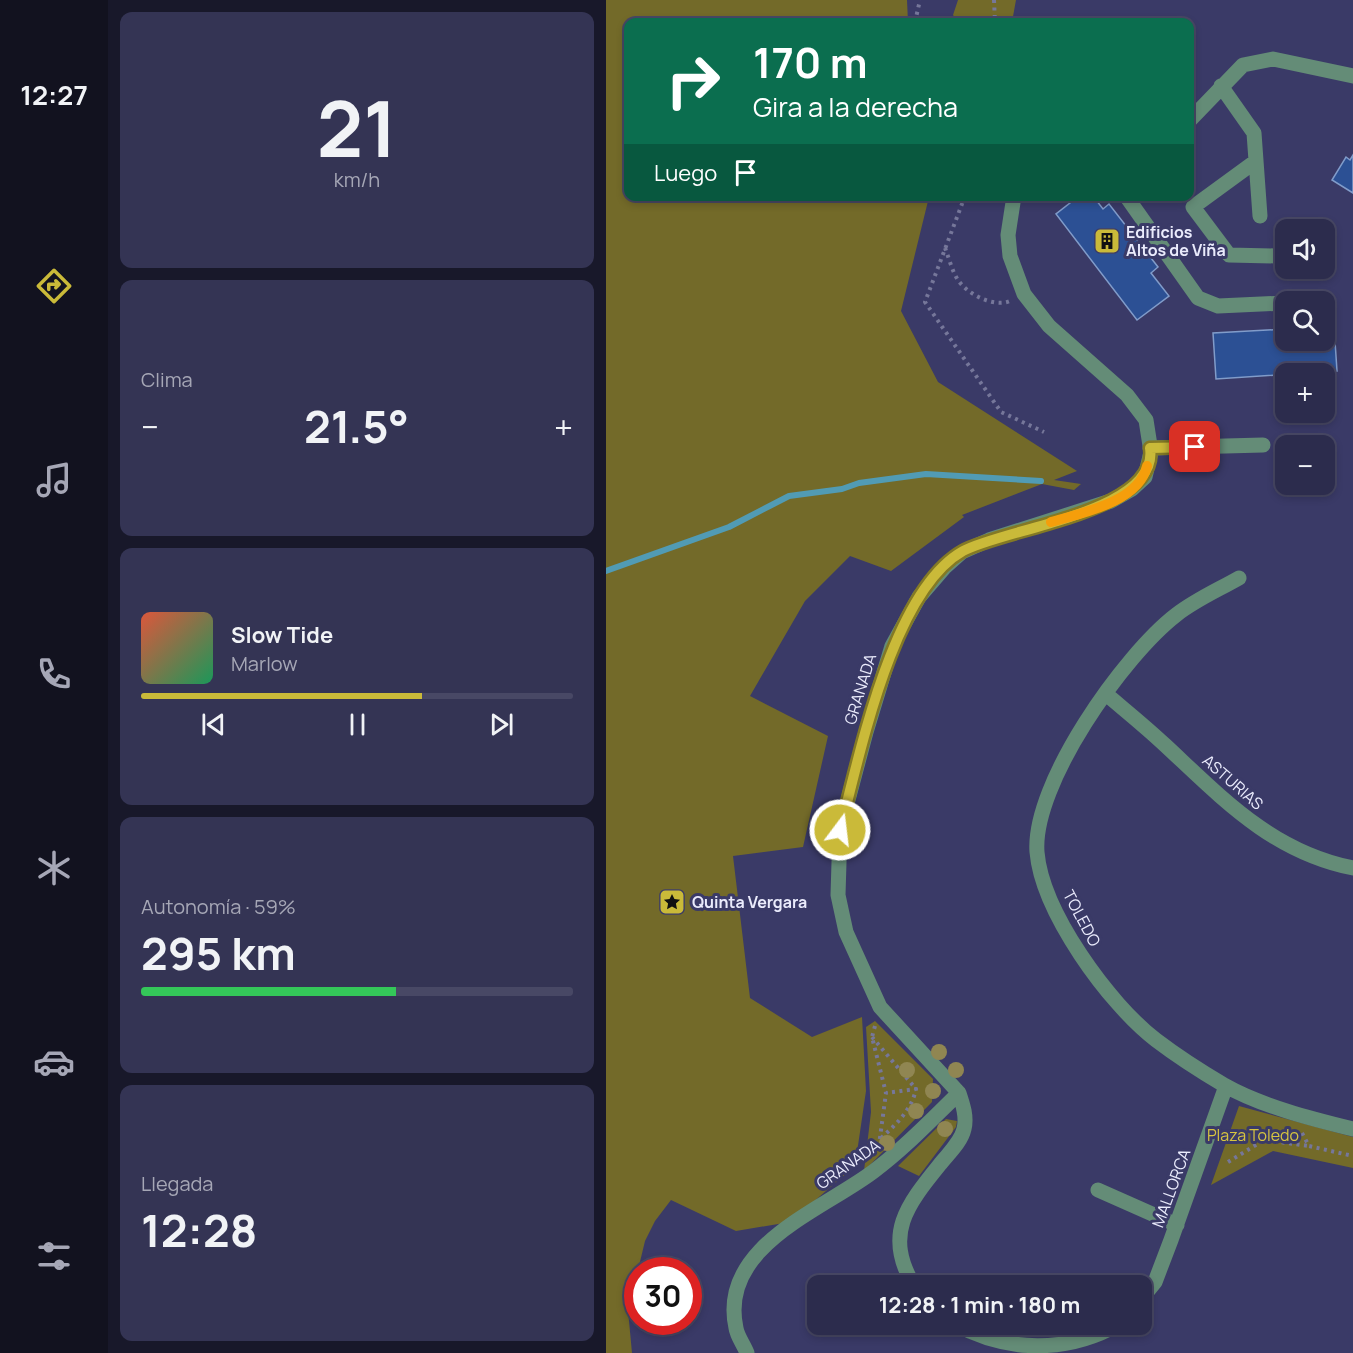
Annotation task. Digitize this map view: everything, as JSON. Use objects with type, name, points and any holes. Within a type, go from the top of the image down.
[{"type":"street","points":[[1194,116],[1243,65],[1274,60],[1353,76]]},
{"type":"street","points":[[1221,86],[1254,133],[1260,216]]},
{"type":"street","points":[[1256,161],[1193,207],[1230,255],[1275,256]]},
{"type":"street","name":"GRANADA","points":[[747,1353],[736,1329],[734,1294],[758,1251],[797,1219],[876,1169],[959,1093],[880,1007],[846,932],[838,896],[840,830],[892,646],[919,597],[962,552],[989,540],[1111,501],[1132,489],[1145,477],[1150,448],[1146,420],[1127,395],[1049,326],[1024,294],[1010,256],[1008,235],[1013,201]]},
{"type":"street","points":[[1130,201],[1198,298],[1218,306],[1275,303]]},
{"type":"street","points":[[1150,448],[1263,445]]},
{"type":"street","name":"TOLEDO","points":[[1239,578],[1176,615],[1139,652],[1106,694],[1076,738],[1044,801],[1037,852],[1052,906],[1076,949],[1107,990],[1155,1040],[1226,1086],[1290,1111],[1353,1130]]},
{"type":"street","name":"ASTURIAS","points":[[1106,694],[1164,743],[1220,799],[1252,824],[1291,847],[1353,868]]},
{"type":"street","name":"MALLORCA","points":[[1152,1286],[1177,1225],[1226,1086]]},
{"type":"street","points":[[908,1275],[898,1244],[905,1215],[923,1185],[962,1136],[964,1111],[959,1093]]},
{"type":"street","points":[[1098,1190],[1177,1225]]},
{"type":"street","points":[[977,1335],[991,1342],[1022,1350],[1056,1351],[1082,1345],[1105,1335]]},
{"type":"path","points":[[916,18],[920,0]]},
{"type":"path","points":[[994,0],[994,18]]},
{"type":"path","points":[[963,201],[925,302],[1001,412],[1044,432]]},
{"type":"path","points":[[945,247],[959,281],[981,299],[1005,303],[1024,294]]},
{"type":"path","points":[[876,1169],[886,1093],[872,1037],[880,1007]]},
{"type":"path","points":[[872,1037],[916,1089]]},
{"type":"path","points":[[886,1093],[916,1089]]},
{"type":"path","points":[[880,1139],[895,1126],[909,1107],[916,1089]]},
{"type":"path","points":[[1290,1111],[1309,1146]]},
{"type":"path","points":[[1228,1162],[1264,1140],[1309,1146],[1353,1156]]},
{"type":"green space","points":[[606,0],[907,0],[908,18],[624,18],[624,201],[928,201],[901,311],[938,382],[1077,471],[1054,480],[1081,484],[1074,490],[1042,484],[962,515],[964,517],[891,571],[850,556],[805,601],[750,696],[828,736],[803,847],[733,856],[750,998],[812,1037],[862,1017],[866,1091],[855,1166],[790,1222],[736,1231],[671,1200],[655,1221],[645,1241],[641,1257],[624,1257],[624,1335],[630,1335],[632,1353],[606,1353]]},
{"type":"green space","points":[[958,0],[1016,0],[1013,18],[955,18],[953,15]]},
{"type":"green space","points":[[875,1021],[933,1079],[932,1102],[864,1171],[871,1112],[866,1027]]},
{"type":"green space","name":"Plaza Toledo","points":[[1239,1106],[1353,1137],[1353,1168],[1273,1151],[1211,1185]]},
{"type":"green space","points":[[946,1119],[957,1121],[956,1127],[919,1176],[898,1166]]},
{"type":"building","points":[[1353,155],[1353,193],[1332,180],[1346,157],[1350,160]]},
{"type":"building","name":"Edificios Altos de Viña","points":[[1073,201],[1097,201],[1103,209],[1109,204],[1158,267],[1151,273],[1169,296],[1137,320],[1056,214]]},
{"type":"building","points":[[1275,330],[1275,351],[1335,351],[1335,341],[1337,371],[1335,371],[1335,363],[1275,363],[1275,375],[1216,379],[1213,333]]},
{"type":"waterway","points":[[606,571],[729,527],[789,496],[926,474],[1041,481]]},
{"type":"slow traffic","points":[[1051,522],[1111,501],[1132,489],[1145,477],[1147,466]]},
{"type":"place","name":"Edificios Altos de Viña","points":[[1107,241]]},
{"type":"place","name":"Quinta Vergara","points":[[672,902]]},
{"type":"route","points":[[840,830],[892,646],[919,597],[944,568],[962,552],[989,540],[1070,516],[1111,501],[1132,489],[1145,477],[1150,448],[1195,447]]}]
